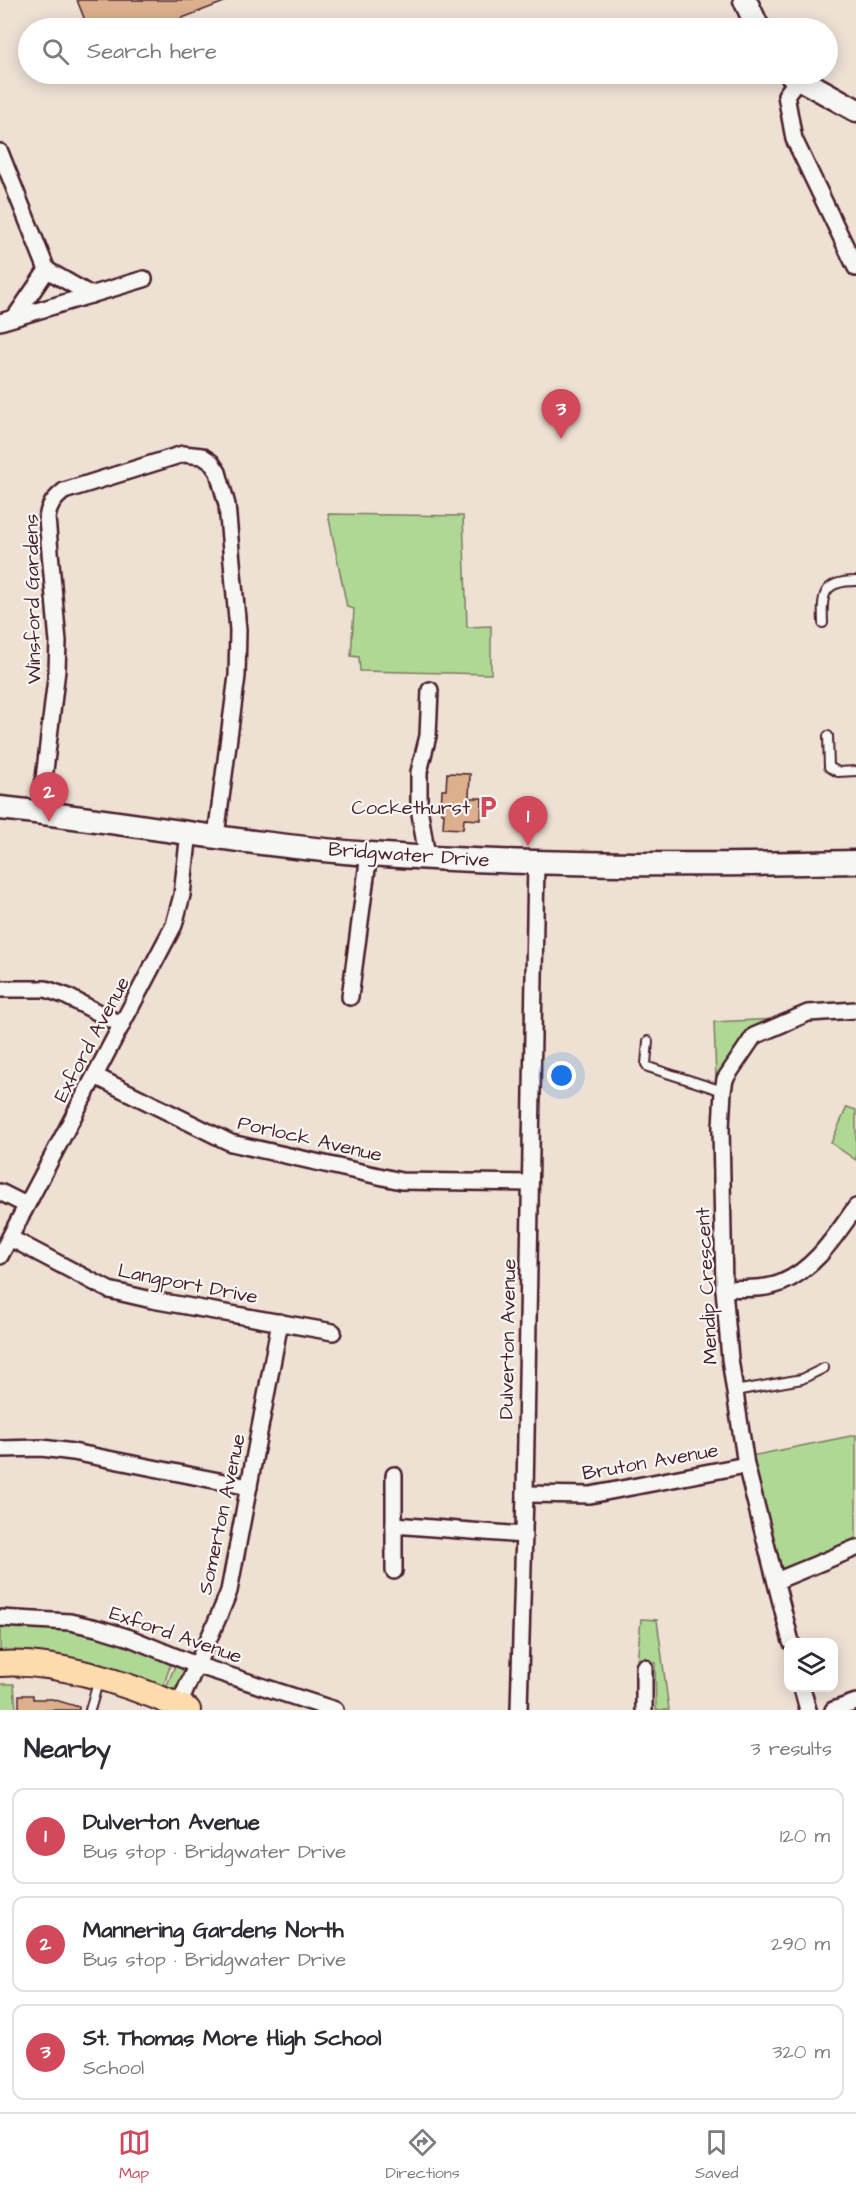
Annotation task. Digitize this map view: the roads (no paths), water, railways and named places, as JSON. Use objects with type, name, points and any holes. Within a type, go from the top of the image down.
[{"type":"main road","points":[[0,1664],[55,1667],[100,1678],[184,1708]]},
{"type":"street","points":[[745,0],[753,18]]},
{"type":"street","points":[[791,84],[786,95],[794,139],[856,268]]},
{"type":"street","points":[[809,84],[856,110]]},
{"type":"street","points":[[0,152],[47,270],[91,295]]},
{"type":"street","points":[[15,317],[47,270]]},
{"type":"street","points":[[0,322],[144,279]]},
{"type":"street","name":"Winsford Gardens","points":[[40,812],[57,670],[58,642],[47,518],[49,508],[54,499],[64,491],[183,454],[194,454],[211,462],[218,472],[227,505],[238,630],[237,676],[216,836]]},
{"type":"street","points":[[427,857],[419,807],[419,772],[428,736],[430,690]]},
{"type":"street","name":"Bridgwater Drive","points":[[0,808],[369,854],[536,861],[724,865],[856,862]]},
{"type":"street","name":"Exford Avenue","points":[[0,1256],[174,925],[182,895],[189,832]]},
{"type":"street","points":[[350,997],[369,854]]},
{"type":"street","name":"Dulverton Avenue","points":[[519,1710],[536,861]]},
{"type":"street","points":[[0,989],[46,989],[66,996],[122,1025]]},
{"type":"street","name":"Mendip Crescent","points":[[790,1638],[746,1465],[735,1391],[724,1289],[721,1127],[723,1090],[726,1079],[754,1036],[808,1013],[856,1010]]},
{"type":"street","name":"Porlock Avenue","points":[[95,1076],[231,1143],[401,1181],[530,1183]]},
{"type":"street","points":[[0,1192],[26,1205]]},
{"type":"street","points":[[724,1289],[779,1284],[805,1270],[832,1241],[856,1207]]},
{"type":"street","name":"Langport Drive","points":[[10,1238],[109,1290],[152,1300],[333,1332]]},
{"type":"street","name":"Somerton Avenue","points":[[184,1708],[196,1665],[216,1627],[230,1592],[280,1322]]},
{"type":"street","points":[[0,1449],[42,1448],[74,1452],[249,1487]]},
{"type":"street","name":"Bruton Avenue","points":[[525,1494],[590,1495],[746,1465]]},
{"type":"street","points":[[394,1475],[394,1571]]},
{"type":"street","points":[[394,1525],[523,1534]]},
{"type":"street","points":[[776,1581],[856,1548]]},
{"type":"street","name":"Exford Avenue","points":[[0,1618],[70,1622],[101,1629],[130,1638],[196,1665],[335,1710]]},
{"type":"street","points":[[644,1667],[644,1710]]},
{"type":"street","points":[[803,1692],[808,1710]]},
{"type":"street","points":[[833,1710],[856,1702]]},
{"type":"lane","points":[[823,623],[824,594],[827,589],[835,584],[856,581]]},
{"type":"lane","points":[[828,736],[829,767],[838,772],[856,771]]},
{"type":"lane","points":[[648,1041],[646,1064],[648,1067],[723,1090]]},
{"type":"lane","points":[[735,1391],[802,1379],[824,1368]]},
{"type":"lane","points":[[90,1710],[100,1678]]},
{"type":"place","name":"St. Thomas More High School","points":[[561,439]]},
{"type":"place","name":"Cockethurst","points":[[488,807]]},
{"type":"place","name":"Mannering Gardens North","points":[[49,822]]},
{"type":"place","name":"Dulverton Avenue","points":[[528,846]]}]
